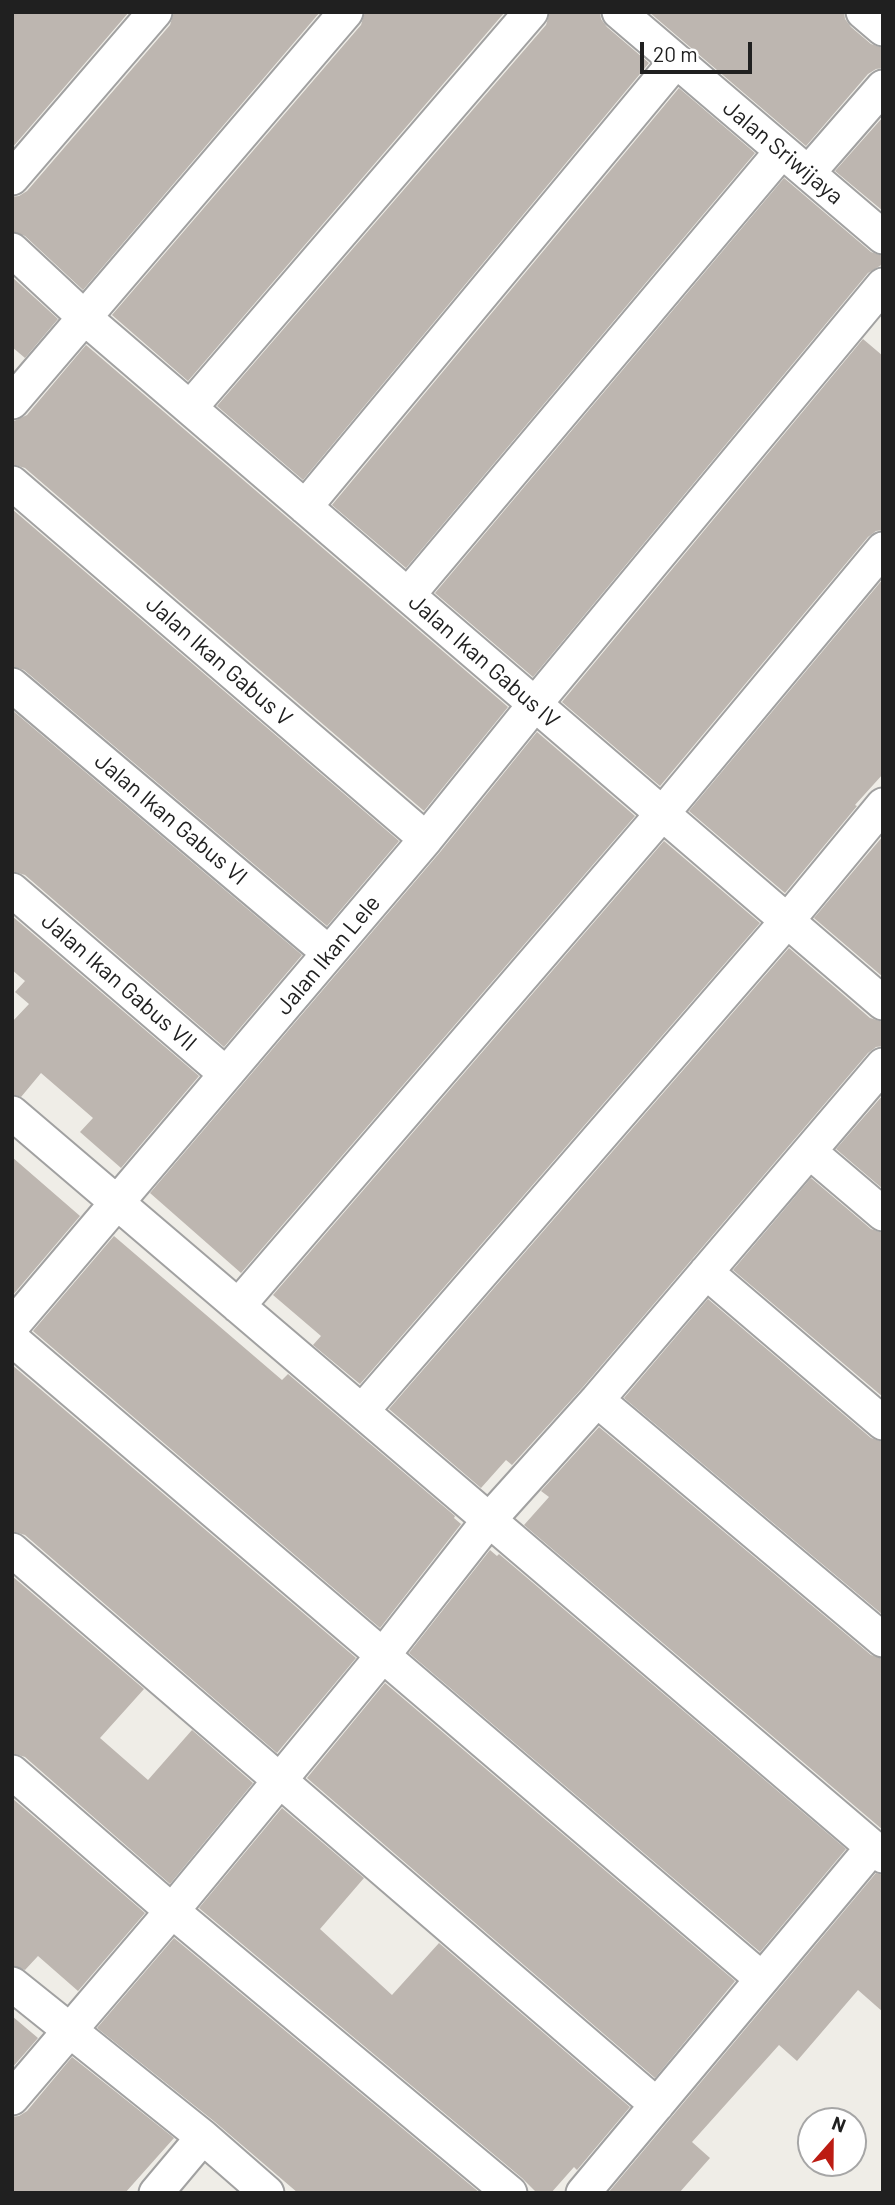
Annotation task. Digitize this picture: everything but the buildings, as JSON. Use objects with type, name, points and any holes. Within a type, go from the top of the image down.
[{"type":"street","points":[[12,177],[155,12]]},
{"type":"street","points":[[12,402],[346,12]]},
{"type":"street","points":[[190,408],[531,12]]},
{"type":"street","name":"Jalan Sriwijaya","points":[[619,12],[883,237]]},
{"type":"street","points":[[863,12],[883,29]]},
{"type":"street","points":[[305,507],[676,61]]},
{"type":"street","points":[[808,173],[883,87]]},
{"type":"street","points":[[408,595],[782,151]]},
{"type":"street","name":"Jalan Ikan Gabus IV","points":[[12,250],[85,318],[883,1003]]},
{"type":"street","name":"Jalan Ikan Lele","points":[[13,1335],[116,1201],[426,839],[883,285]]},
{"type":"street","name":"Jalan Ikan Gabus V","points":[[12,483],[426,839]]},
{"type":"street","points":[[238,1306],[662,814],[883,549]]},
{"type":"street","name":"Jalan Ikan Gabus VI","points":[[12,685],[329,953]]},
{"type":"street","points":[[362,1411],[787,921],[883,805]]},
{"type":"street","name":"Jalan Ikan Gabus VII","points":[[12,890],[226,1074]]},
{"type":"street","points":[[12,2098],[172,1911],[384,1654],[489,1520],[597,1400],[883,1065]]},
{"type":"street","points":[[12,1113],[878,1852],[762,1979],[583,2193]]},
{"type":"street","points":[[810,1152],[883,1214]]},
{"type":"street","points":[[706,1272],[883,1423]]},
{"type":"street","points":[[13,1335],[762,1979]]},
{"type":"street","points":[[597,1400],[883,1640]]},
{"type":"street","points":[[12,1550],[657,2105]]},
{"type":"street","points":[[12,1772],[172,1911],[510,2193]]},
{"type":"street","points":[[12,1984],[203,2137],[267,2193]]},
{"type":"street","points":[[156,2193],[203,2137]]}]
